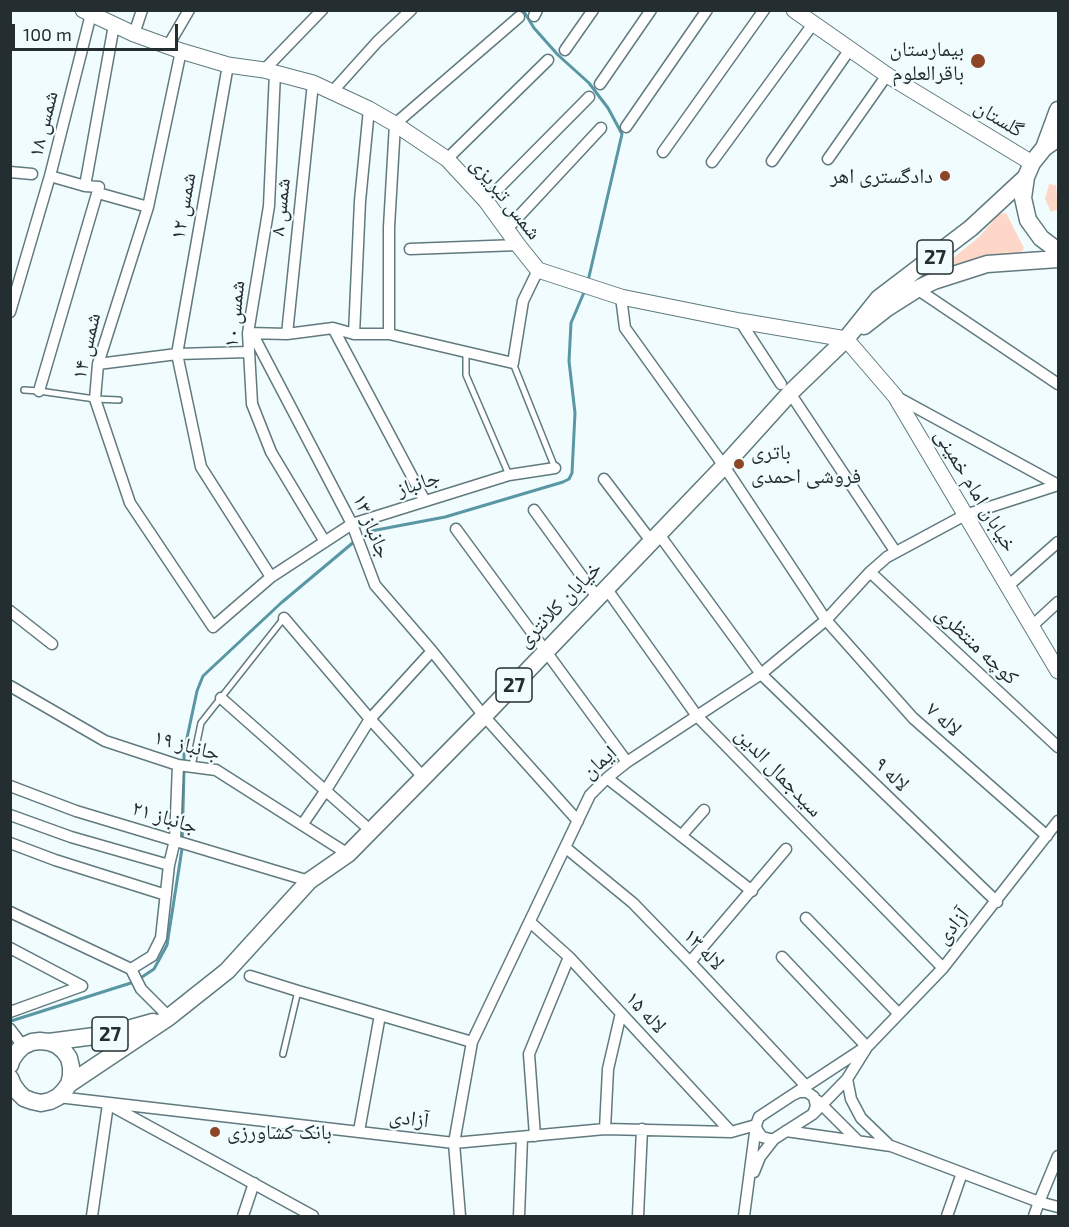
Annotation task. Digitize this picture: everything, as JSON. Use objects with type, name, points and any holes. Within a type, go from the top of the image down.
[{"type":"main road","points":[[1044,148],[1059,110]]},
{"type":"main road","points":[[1044,148],[1059,138]]},
{"type":"main road","name":"خیابان کلانتری","points":[[846,339],[879,298],[971,228],[1029,170],[1044,148]]},
{"type":"main road","points":[[1029,170],[1023,198],[1028,220],[1041,238],[1059,251]]},
{"type":"main road","name":"خیابان کلانتری","points":[[69,1084],[169,1017],[227,971],[309,881],[348,854],[484,716],[724,466],[786,389],[846,339],[887,308],[934,280],[987,264],[1059,259]]},
{"type":"main road","name":"خیابان کلانتری","points":[[49,1042],[110,1034],[169,1017]]},
{"type":"main road","name":"27","points":[[24,1046],[32,1042],[49,1042],[57,1045],[69,1058],[71,1067],[69,1084],[58,1097]]},
{"type":"main road","points":[[11,1061],[24,1046]]},
{"type":"main road","points":[[10,1078],[18,1092],[24,1098],[32,1101]]},
{"type":"main road","points":[[10,1102],[41,1102],[58,1097]]},
{"type":"street","points":[[134,34],[142,10]]},
{"type":"street","name":"شمس ۱۴","points":[[189,10],[174,48],[148,207],[98,364],[95,399],[130,503],[213,627]]},
{"type":"street","points":[[270,71],[322,10]]},
{"type":"street","points":[[332,92],[376,42],[411,10]]},
{"type":"street","points":[[565,50],[593,10]]},
{"type":"street","points":[[600,84],[651,10]]},
{"type":"street","points":[[626,127],[707,10]]},
{"type":"street","points":[[663,152],[764,10]]},
{"type":"street","name":"گلستان","points":[[794,10],[1029,170]]},
{"type":"street","points":[[86,186],[100,16]]},
{"type":"street","name":"شمس تبریزی","points":[[100,16],[134,34],[174,48],[228,64],[270,71],[313,83],[395,124],[447,159],[486,201],[538,270],[621,297],[846,339]]},
{"type":"street","name":"شمس ۱۸","points":[[10,312],[100,16]]},
{"type":"street","points":[[389,334],[389,226],[395,124],[519,17]]},
{"type":"street","points":[[712,162],[813,24]]},
{"type":"street","points":[[772,161],[850,49]]},
{"type":"street","points":[[447,159],[548,60]]},
{"type":"street","name":"شمس ۱۲","points":[[177,354],[228,64]]},
{"type":"street","name":"شمس ۱۰","points":[[270,71],[268,206],[248,352],[252,404],[271,452],[325,542]]},
{"type":"street","points":[[828,159],[887,75]]},
{"type":"street","name":"شمس ۸","points":[[287,334],[313,83]]},
{"type":"street","points":[[486,201],[588,97]]},
{"type":"street","points":[[354,334],[360,201],[369,109]]},
{"type":"street","points":[[507,229],[601,128]]},
{"type":"street","points":[[10,172],[32,174]]},
{"type":"street","points":[[50,176],[148,207]]},
{"type":"street","points":[[39,391],[98,190]]},
{"type":"street","points":[[410,249],[518,245]]},
{"type":"street","points":[[250,333],[287,334],[333,328],[354,334],[389,334],[513,363],[523,301],[538,270]]},
{"type":"street","points":[[917,289],[1059,384]]},
{"type":"street","name":"لاله ۷","points":[[621,297],[624,328],[724,466],[826,620],[913,718],[1047,836]]},
{"type":"street","points":[[740,321],[895,551]]},
{"type":"street","points":[[333,328],[425,501]]},
{"type":"street","name":"جانباز ۱۳","points":[[250,333],[352,524],[375,585],[484,716],[578,821]]},
{"type":"street","name":"خیابان امام خمینی","points":[[846,339],[895,396],[1059,671]]},
{"type":"street","points":[[98,364],[177,354],[248,352]]},
{"type":"street","points":[[177,354],[201,468],[271,577]]},
{"type":"street","points":[[895,396],[1059,485]]},
{"type":"street","name":"جانباز","points":[[213,627],[271,577],[352,524],[509,475],[555,468]]},
{"type":"street","name":"لاله ۹","points":[[604,479],[654,537],[761,674],[997,902]]},
{"type":"street","name":"ایمان","points":[[460,1216],[454,1143],[472,1042],[590,795],[627,762],[761,674],[826,620],[870,572],[895,551],[965,514],[1059,485]]},
{"type":"street","name":"سیدجمال الدین","points":[[534,510],[602,592],[697,716],[943,968]]},
{"type":"street","points":[[456,529],[627,762]]},
{"type":"street","points":[[1008,586],[1059,542]]},
{"type":"street","name":"کوچه منتظری","points":[[870,572],[1059,747]]},
{"type":"street","points":[[1032,626],[1059,602]]},
{"type":"street","points":[[10,611],[52,644]]},
{"type":"street","points":[[284,618],[424,778]]},
{"type":"street","points":[[302,825],[370,719],[432,651]]},
{"type":"street","name":"جانباز ۱۹","points":[[10,686],[105,741],[178,765],[216,770],[348,854]]},
{"type":"street","points":[[221,698],[370,830]]},
{"type":"street","points":[[130,969],[152,956],[161,938],[169,865],[175,840],[178,765]]},
{"type":"street","points":[[607,778],[752,891]]},
{"type":"street","name":"جانباز ۲۱","points":[[10,786],[76,811],[309,881]]},
{"type":"street","points":[[681,836],[704,810]]},
{"type":"street","points":[[10,815],[71,837],[169,865]]},
{"type":"street","name":"آزادی","points":[[774,1139],[813,1114],[818,1101],[847,1079],[867,1047],[943,968],[1059,821]]},
{"type":"street","points":[[10,843],[55,860],[166,895]]},
{"type":"street","name":"لاله ۱۳","points":[[566,848],[633,903],[806,1086]]},
{"type":"street","points":[[690,962],[786,849]]},
{"type":"street","points":[[10,912],[130,969],[141,989],[169,1017]]},
{"type":"street","points":[[806,918],[898,1013]]},
{"type":"street","name":"لاله ۱۵","points":[[530,922],[569,957],[731,1132]]},
{"type":"street","points":[[10,948],[82,986],[10,1011]]},
{"type":"street","points":[[535,1136],[529,1054],[569,957]]},
{"type":"street","points":[[782,957],[867,1047]]},
{"type":"street","points":[[250,976],[472,1042]]},
{"type":"street","points":[[605,1129],[608,1070],[621,1013]]},
{"type":"street","points":[[359,1131],[380,1015]]},
{"type":"street","points":[[10,1029],[24,1046]]},
{"type":"street","name":"آزادی","points":[[58,1097],[454,1143],[605,1129],[731,1132],[756,1125],[763,1114],[867,1047]]},
{"type":"street","points":[[847,1079],[851,1099],[861,1118],[891,1146]]},
{"type":"street","points":[[795,1094],[807,1092],[858,1141]]},
{"type":"street","points":[[92,1216],[108,1104],[313,1216]]},
{"type":"street","points":[[756,1125],[762,1137],[774,1139]]},
{"type":"street","points":[[744,1216],[756,1125]]},
{"type":"street","points":[[638,1216],[642,1129]]},
{"type":"street","points":[[786,1131],[891,1146],[1039,1202],[1059,1207]]},
{"type":"street","points":[[519,1216],[522,1137]]},
{"type":"street","points":[[748,1189],[760,1157],[774,1139]]},
{"type":"street","points":[[1034,1216],[1059,1156]]},
{"type":"street","points":[[947,1216],[962,1173]]},
{"type":"street","points":[[243,1216],[254,1183]]},
{"type":"lane","points":[[466,353],[466,375],[509,475]]},
{"type":"lane","name":"جانباز","points":[[513,363],[555,468]]},
{"type":"lane","points":[[24,390],[119,400]]},
{"type":"lane","points":[[192,766],[201,723],[284,618]]},
{"type":"lane","points":[[283,1054],[297,991]]},
{"type":"shaded area","points":[[1049,184],[1056,185],[1058,209],[1051,212],[1045,199]]},
{"type":"shaded area","points":[[1006,213],[1024,248],[1019,257],[956,267],[952,259],[979,237],[999,214]]},
{"type":"waterway","points":[[523,10],[534,28],[558,55],[589,83],[608,108],[622,134],[588,281]]},
{"type":"waterway","points":[[361,537],[371,531],[445,517],[569,479],[572,473],[575,413],[569,361],[571,323],[585,290]]},
{"type":"waterway","points":[[184,763],[184,752],[197,691],[203,676],[281,603],[355,541]]},
{"type":"waterway","points":[[139,979],[154,969],[167,945],[182,849],[184,770]]},
{"type":"waterway","points":[[11,1021],[134,982]]},
{"type":"place","name":"بیمارستان باقرالعلوم","points":[[978,61]]},
{"type":"place","name":"دادگستری اهر","points":[[945,176]]},
{"type":"place","name":"باتری فروشی احمدی","points":[[739,464]]},
{"type":"place","name":"بانک کشاورزی","points":[[215,1132]]}]
